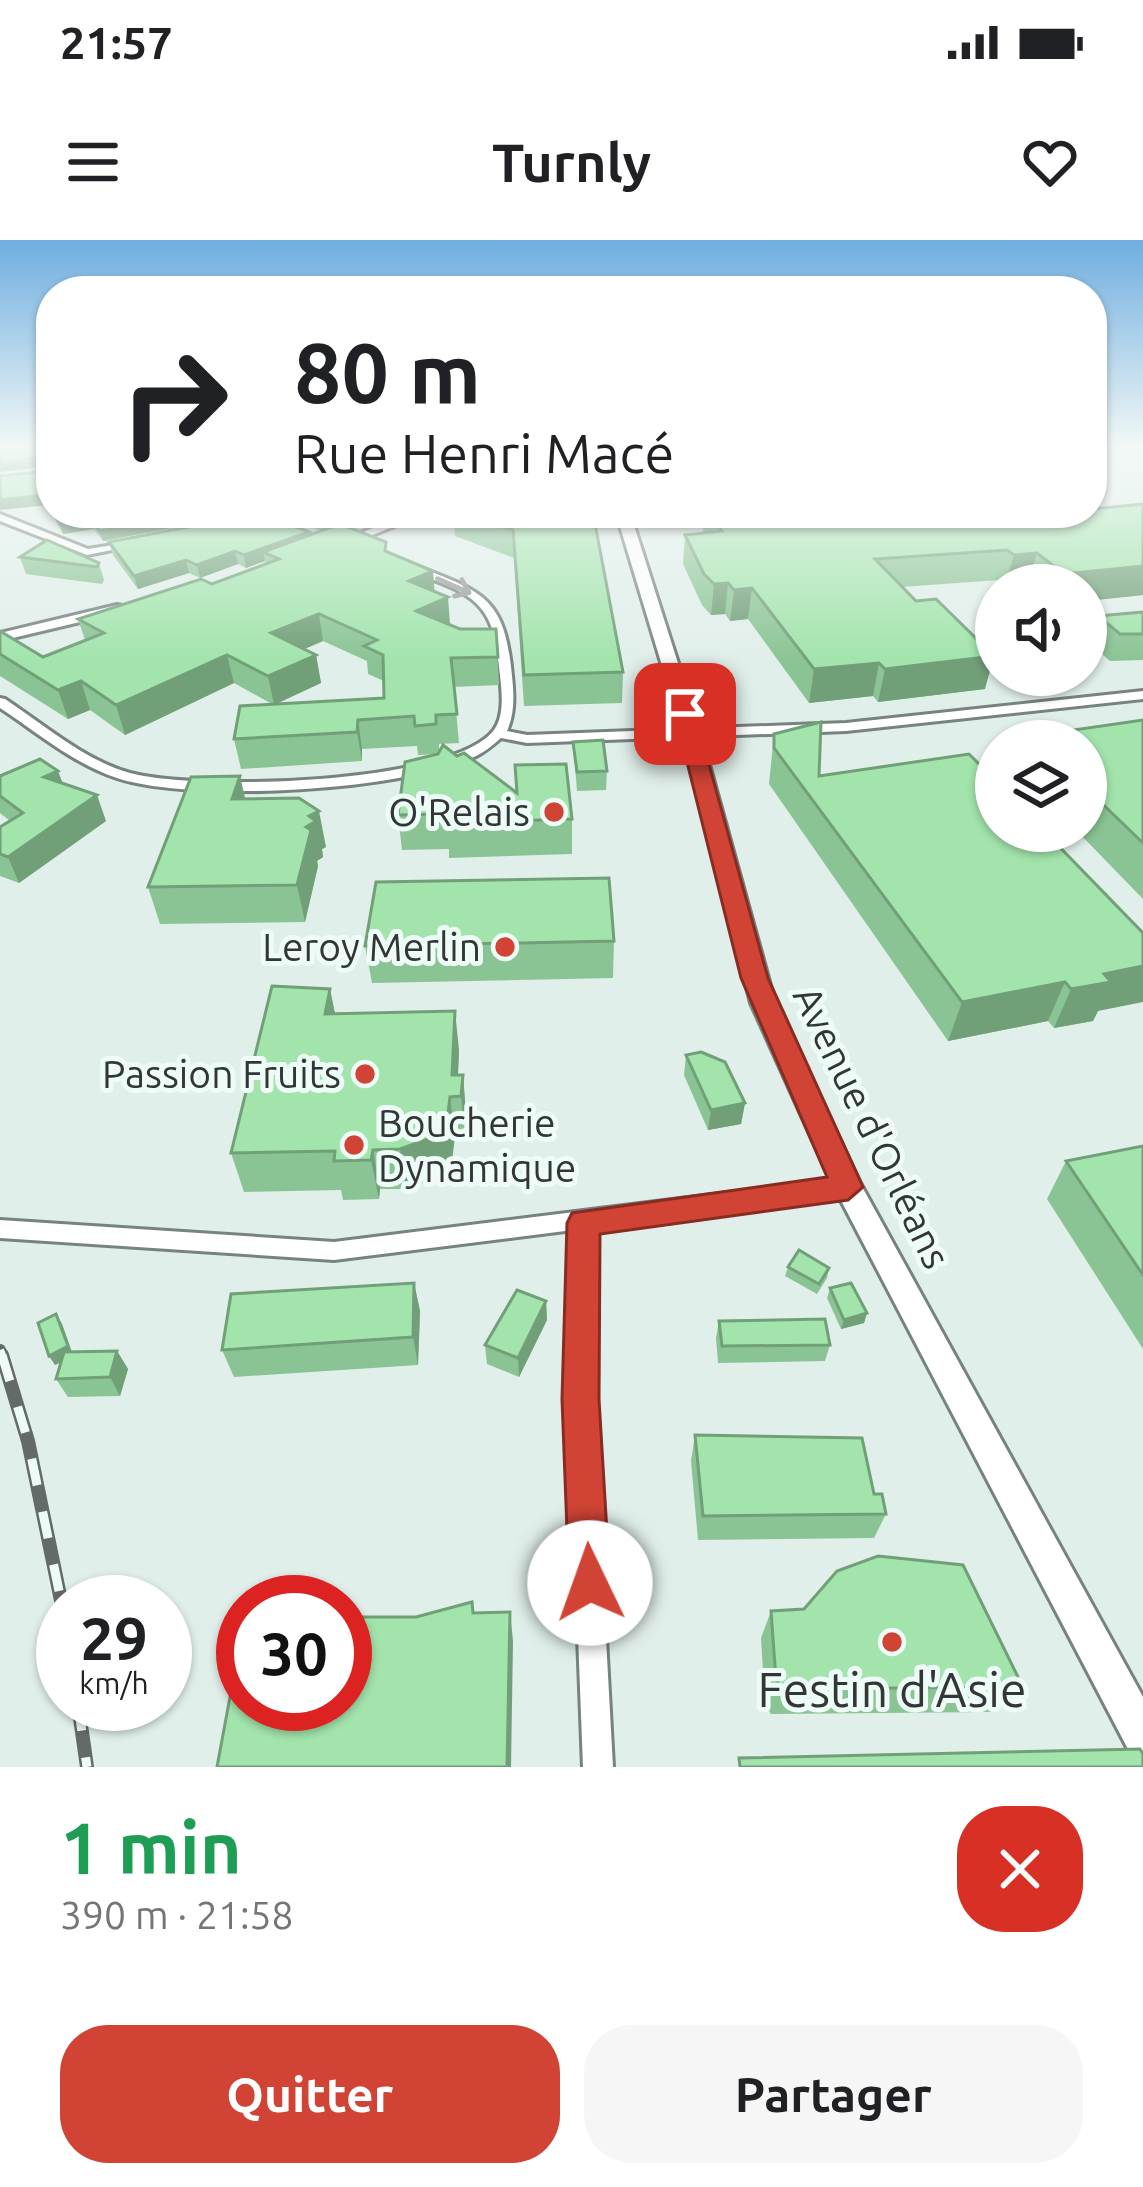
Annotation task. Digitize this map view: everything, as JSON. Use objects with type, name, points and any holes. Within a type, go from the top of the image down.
[{"type":"main road","name":"Avenue d'Orléans","points":[[628,528],[691,732],[746,953],[848,1187],[1143,1737]]},
{"type":"street","points":[[6,519],[87,552],[154,541]]},
{"type":"street","points":[[317,553],[380,528]]},
{"type":"street","points":[[338,544],[364,549]]},
{"type":"street","points":[[0,702],[98,766],[184,785],[232,787],[418,772],[474,752],[499,734],[507,711],[500,618],[463,589],[388,559]]},
{"type":"street","points":[[0,637],[142,603]]},
{"type":"street","points":[[499,734],[527,739],[846,727],[1143,695]]},
{"type":"street","points":[[0,1229],[334,1251],[848,1187]]},
{"type":"street","points":[[584,1223],[581,1399],[598,1767]]},
{"type":"building","points":[[1107,519],[1143,519],[1143,566],[1107,570],[1107,564],[1051,564],[1037,553],[1014,555],[1007,550],[875,559],[916,601],[936,599],[975,637],[975,658],[885,669],[879,663],[814,669],[752,588],[734,590],[728,583],[714,584],[704,574],[685,535],[722,531],[720,528],[1107,528]]},
{"type":"building","points":[[183,528],[299,528],[309,532],[244,555],[235,551],[197,565],[186,560],[134,576],[109,542]]},
{"type":"building","points":[[329,528],[350,528],[386,542],[385,551],[433,571],[409,581],[448,597],[416,611],[460,629],[496,629],[498,657],[451,658],[457,714],[436,715],[436,724],[415,726],[414,716],[358,720],[357,732],[234,739],[240,706],[384,698],[383,655],[364,646],[377,640],[319,614],[271,633],[316,655],[268,676],[227,655],[116,705],[81,681],[58,690],[0,654],[0,631],[43,657],[104,633],[78,619],[201,579],[212,584],[279,559],[263,552]]},
{"type":"building","points":[[507,528],[596,528],[623,672],[524,675],[513,530]]},
{"type":"building","points":[[47,540],[99,563],[97,567],[20,557]]},
{"type":"building","points":[[1143,612],[1143,634],[1120,634],[1107,623],[1107,615]]},
{"type":"building","points":[[1143,720],[1143,843],[1107,808],[1107,725]]},
{"type":"building","points":[[821,722],[819,776],[969,754],[975,760],[975,852],[1064,852],[1143,933],[1143,966],[1104,974],[1111,982],[1071,989],[1065,982],[962,1002],[774,748],[774,734]]},
{"type":"building","points":[[603,740],[607,771],[577,772],[573,742]]},
{"type":"building","points":[[443,745],[457,756],[464,753],[517,793],[515,765],[566,764],[572,819],[446,823],[447,814],[398,815],[405,762],[438,754]]},
{"type":"building","points":[[40,759],[58,771],[44,777],[97,795],[8,857],[0,854],[0,827],[23,813],[0,796],[0,776]]},
{"type":"building","points":[[240,776],[232,799],[299,798],[319,811],[309,816],[316,821],[306,827],[311,830],[297,885],[148,887],[191,777]]},
{"type":"building","points":[[609,878],[614,941],[365,946],[376,882]]},
{"type":"building","points":[[272,986],[330,989],[325,1014],[455,1011],[452,1075],[463,1075],[461,1096],[450,1097],[447,1121],[434,1137],[400,1149],[373,1150],[371,1160],[334,1161],[335,1151],[231,1153]]},
{"type":"building","points":[[701,1052],[725,1062],[745,1103],[711,1110],[686,1055]]},
{"type":"building","points":[[1143,1146],[1143,1275],[1066,1161]]},
{"type":"building","points":[[799,1250],[829,1268],[819,1284],[788,1267]]},
{"type":"building","points":[[414,1283],[413,1337],[222,1350],[231,1294]]},
{"type":"building","points":[[851,1283],[867,1313],[844,1320],[830,1288]]},
{"type":"building","points":[[517,1290],[546,1301],[518,1358],[485,1345]]},
{"type":"building","points":[[56,1314],[68,1346],[49,1356],[38,1323]]},
{"type":"building","points":[[825,1319],[830,1345],[722,1346],[719,1321]]},
{"type":"building","points":[[117,1351],[110,1377],[56,1379],[64,1352]]},
{"type":"building","points":[[695,1435],[862,1438],[874,1494],[882,1494],[886,1514],[703,1516]]},
{"type":"building","points":[[878,1556],[963,1565],[1018,1677],[1014,1687],[782,1689],[776,1679],[771,1611],[804,1609],[837,1571]]},
{"type":"building","points":[[472,1602],[473,1613],[510,1612],[507,1767],[217,1767],[224,1731],[372,1731],[372,1617],[416,1617]]},
{"type":"building","points":[[1140,1749],[1143,1767],[740,1767],[739,1758]]},
{"type":"railway","points":[[0,1350],[3,1357]]},
{"type":"railway","points":[[3,1357],[28,1441],[56,1575]]},
{"type":"railway","points":[[82,1731],[87,1767]]},
{"type":"place","name":"O'Relais","points":[[554,812]]},
{"type":"place","name":"Leroy Merlin","points":[[505,947]]},
{"type":"place","name":"Passion Fruits","points":[[365,1074]]},
{"type":"place","name":"Boucherie Dynamique","points":[[354,1145]]},
{"type":"place","name":"Festin d'Asie","points":[[892,1642]]},
{"type":"route","points":[[590,1583],[581,1399],[584,1223],[848,1187],[746,953],[685,714]]}]
